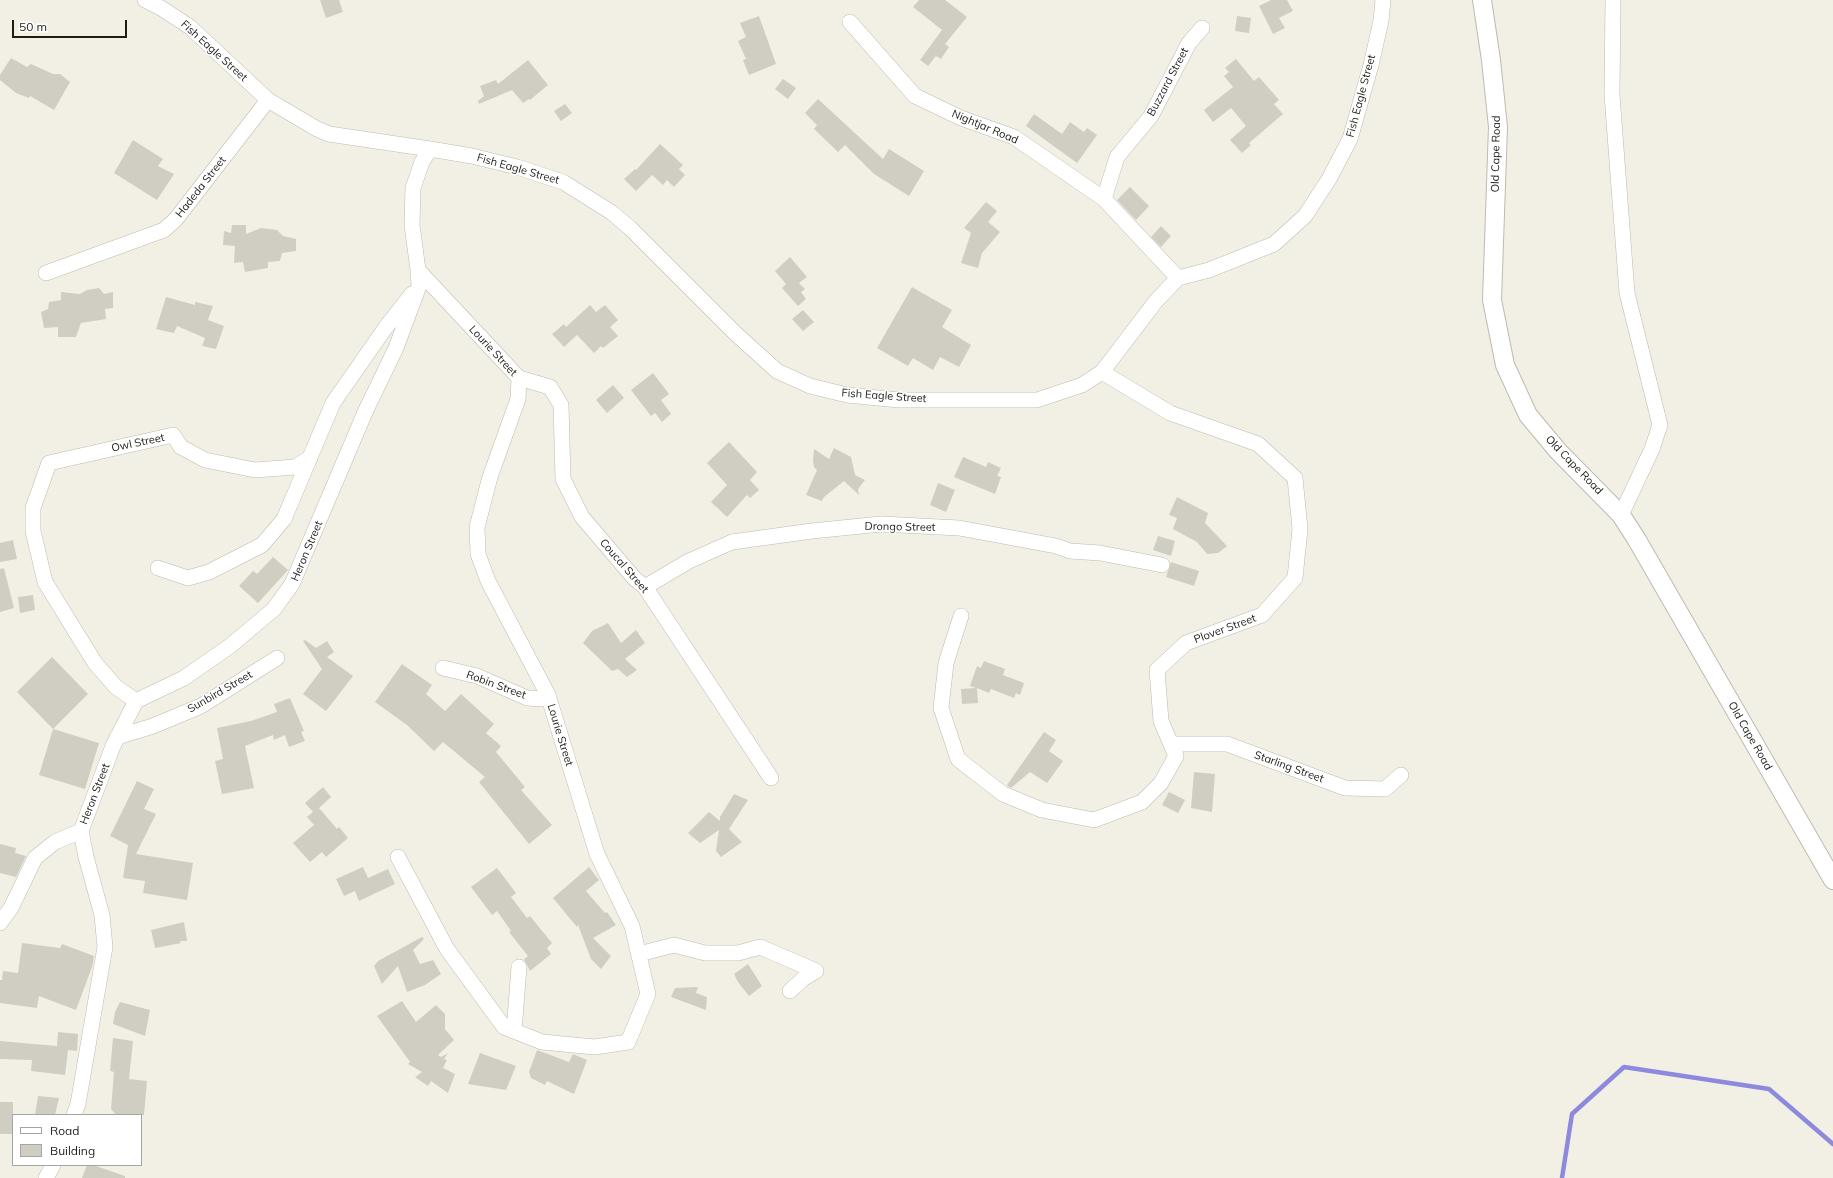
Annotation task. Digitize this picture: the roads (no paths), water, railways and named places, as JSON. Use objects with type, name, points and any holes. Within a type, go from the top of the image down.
[{"type":"street","name":"Fish Eagle Street","points":[[145,0],[161,8],[190,27],[268,100],[328,134],[472,156],[517,167],[563,182],[611,212],[630,228],[736,334],[777,372],[810,386],[847,395],[899,400],[1038,400],[1082,385],[1102,372],[1156,301],[1178,278],[1209,270],[1274,244],[1305,216],[1329,179],[1350,139],[1371,65],[1381,21],[1383,0]]},
{"type":"street","name":"Old Cape Road","points":[[1482,0],[1491,60],[1498,127],[1492,300],[1504,365],[1528,415],[1558,451],[1621,515],[1645,553],[1833,880]]},
{"type":"street","points":[[1613,0],[1612,95],[1627,293],[1660,425],[1652,448],[1621,515]]},
{"type":"street","name":"Nightjar Road","points":[[850,22],[915,96],[961,118],[1014,137],[1104,199],[1178,278]]},
{"type":"street","name":"Buzzard Street","points":[[1104,199],[1117,157],[1150,116],[1189,43],[1202,28]]},
{"type":"street","name":"Hadeda Street","points":[[46,273],[164,230],[176,219],[268,100]]},
{"type":"street","points":[[418,270],[412,225],[413,188],[422,162],[430,149]]},
{"type":"street","name":"Heron Street","points":[[74,1114],[78,1104],[105,947],[102,915],[86,857],[81,831],[117,738],[136,700],[184,678],[230,646],[274,609],[292,584],[366,410],[396,348],[419,286],[418,270]]},
{"type":"street","name":"Lourie Street","points":[[398,857],[447,949],[504,1027],[542,1042],[595,1046],[628,1042],[648,994],[632,926],[597,854],[548,695],[488,581],[478,554],[477,527],[490,477],[518,399],[519,378],[418,270]]},
{"type":"street","points":[[158,568],[188,578],[209,572],[262,544],[284,519],[333,403],[386,327],[419,286]]},
{"type":"street","name":"Plover Street","points":[[961,616],[946,663],[941,708],[958,759],[1003,794],[1042,810],[1094,820],[1142,802],[1161,783],[1176,756],[1161,721],[1157,670],[1186,643],[1262,616],[1295,578],[1300,529],[1295,478],[1258,444],[1170,413],[1102,372]]},
{"type":"street","name":"Coucal Street","points":[[519,378],[550,387],[554,393],[561,405],[563,478],[582,517],[634,578],[645,587],[771,778]]},
{"type":"street","name":"Owl Street","points":[[136,700],[116,686],[95,664],[45,582],[32,531],[33,508],[49,463],[173,435],[181,447],[206,460],[255,470],[295,467],[310,458]]},
{"type":"street","name":"Drongo Street","points":[[645,587],[690,561],[732,542],[812,531],[881,524],[959,528],[1056,546],[1070,551],[1100,553],[1162,565]]},
{"type":"street","name":"Sunbird Street","points":[[117,738],[153,726],[201,706],[277,658]]},
{"type":"street","name":"Robin Street","points":[[443,668],[477,676],[526,698],[544,699],[548,695]]},
{"type":"street","name":"Starling Street","points":[[1171,744],[1227,744],[1345,788],[1385,789],[1401,775]]},
{"type":"street","name":"Heron Street","points":[[0,923],[11,908],[35,858],[55,842],[81,831]]},
{"type":"street","points":[[639,954],[674,945],[706,953],[738,953],[760,947],[816,971],[804,978],[790,991]]},
{"type":"street","points":[[514,1031],[519,967]]},
{"type":"street","points":[[46,1178],[52,1166]]},
{"type":"waterway","points":[[1562,1178],[1572,1114],[1624,1067],[1769,1089],[1833,1144]]}]
